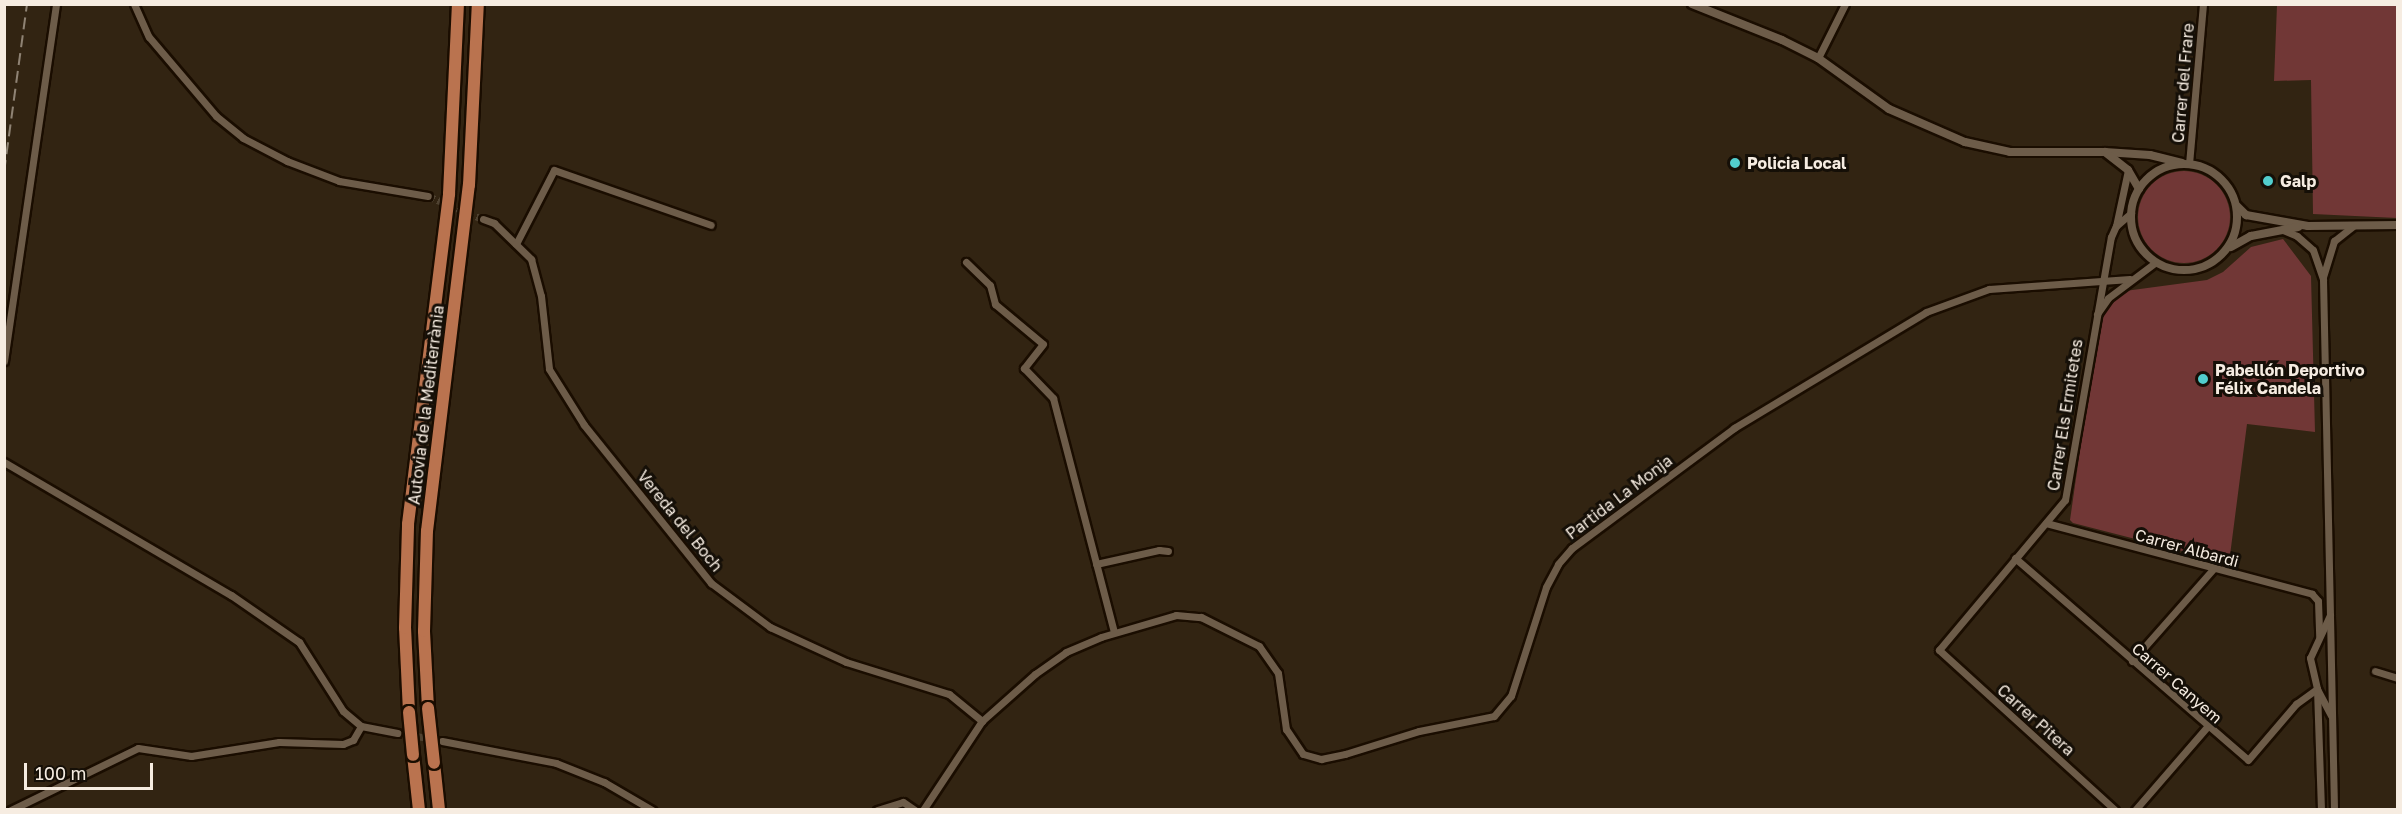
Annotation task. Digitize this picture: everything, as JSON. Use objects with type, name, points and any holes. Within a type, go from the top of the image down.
[{"type":"highway","name":"Autovia de la Mediterrània","points":[[419,810],[412,755],[405,628],[408,524],[448,194],[458,4]]},
{"type":"highway","name":"Autovia de la Mediterrània","points":[[439,810],[428,708],[424,631],[427,531],[469,185],[477,4]]},
{"type":"street","points":[[4,361],[56,4]]},
{"type":"street","points":[[134,4],[149,38],[216,116],[243,138],[286,161],[339,181],[428,196]]},
{"type":"street","points":[[1692,4],[1818,58],[1889,109],[1965,142],[2010,152],[2105,152],[2150,155],[2216,174],[2226,184],[2237,206],[2246,215],[2308,226]]},
{"type":"street","points":[[1818,58],[1845,4]]},
{"type":"street","name":"Carrer del Frare","points":[[2186,164],[2203,4]]},
{"type":"street","points":[[2105,152],[2128,170],[2139,189]]},
{"type":"street","points":[[2186,164],[2158,172],[2139,189],[2131,213],[2137,241],[2156,262],[2174,269],[2193,270],[2205,266],[2251,236],[2280,230],[2308,226],[2397,225]]},
{"type":"street","points":[[516,244],[554,170],[711,225]]},
{"type":"street","name":"Carrer Els Ermitetes","points":[[1939,650],[2065,500],[2094,319],[2128,170]]},
{"type":"street","points":[[2225,251],[2236,229],[2237,206]]},
{"type":"street","points":[[2116,226],[2131,213]]},
{"type":"street","name":"Vereda del Boch","points":[[483,219],[494,223],[531,259],[538,287],[549,369],[584,425],[711,583],[770,627],[846,662],[949,694],[982,722]]},
{"type":"street","points":[[2330,226],[2334,241],[2323,279],[2334,810]]},
{"type":"street","points":[[2334,241],[2352,226]]},
{"type":"street","points":[[2280,230],[2297,236],[2313,250],[2323,279]]},
{"type":"street","points":[[923,810],[982,722],[1066,652],[1114,632],[1053,398],[1024,368],[1042,344],[995,304],[990,285],[966,262]]},
{"type":"street","name":"Carrer Els Ermitetes","points":[[2094,319],[2108,298],[2130,279],[2156,262]]},
{"type":"street","name":"Partida La Monja","points":[[1114,632],[1176,615],[1201,618],[1247,638],[1270,658],[1282,688],[1286,729],[1303,754],[1321,759],[1419,731],[1494,716],[1511,696],[1546,587],[1558,564],[1572,548],[1734,428],[1926,312],[1989,289],[2104,279],[2130,279]]},
{"type":"street","points":[[4,462],[231,595],[299,642],[343,711],[361,726],[398,733]]},
{"type":"street","name":"Carrer Albardi","points":[[2046,523],[2312,594],[2318,601],[2319,636]]},
{"type":"street","points":[[1096,564],[1159,550],[1168,551]]},
{"type":"street","name":"Carrer Canyem","points":[[2015,558],[2207,727],[2248,760],[2296,704],[2317,689]]},
{"type":"street","points":[[2132,661],[2213,569]]},
{"type":"street","points":[[2321,810],[2317,689],[2310,658],[2331,613]]},
{"type":"street","name":"Carrer Pitera","points":[[1939,650],[2115,810]]},
{"type":"street","points":[[2375,671],[2397,678]]},
{"type":"street","points":[[2317,689],[2332,718]]},
{"type":"street","points":[[11,810],[138,748],[191,756],[279,742],[343,744],[353,740],[361,726]]},
{"type":"street","points":[[2135,810],[2207,727]]},
{"type":"street","points":[[442,741],[556,763],[604,782],[652,810]]},
{"type":"street","points":[[877,810],[903,802],[915,810]]},
{"type":"shaded area","points":[[2277,5],[2397,5],[2397,218],[2313,214],[2311,80],[2274,81]]},
{"type":"shaded area","points":[[2184,171],[2202,175],[2216,185],[2226,199],[2230,217],[2226,235],[2216,249],[2202,259],[2184,263],[2166,259],[2152,249],[2142,235],[2138,217],[2142,199],[2152,185],[2166,175]]},
{"type":"shaded area","name":"Pabellón Deportivo Félix Candela","points":[[2283,239],[2311,276],[2315,432],[2247,424],[2229,563],[2073,523],[2070,520],[2099,318],[2112,300],[2125,291],[2207,280],[2223,272],[2251,247]]},
{"type":"tunnel","points":[[428,196],[483,219]]},
{"type":"tunnel","points":[[397,733],[433,739]]},
{"type":"railway","points":[[4,172],[27,4]]},
{"type":"place","name":"Policia Local","points":[[1735,163]]},
{"type":"place","name":"Galp","points":[[2268,181]]},
{"type":"place","name":"Pabellón Deportivo Félix Candela","points":[[2203,379]]}]
